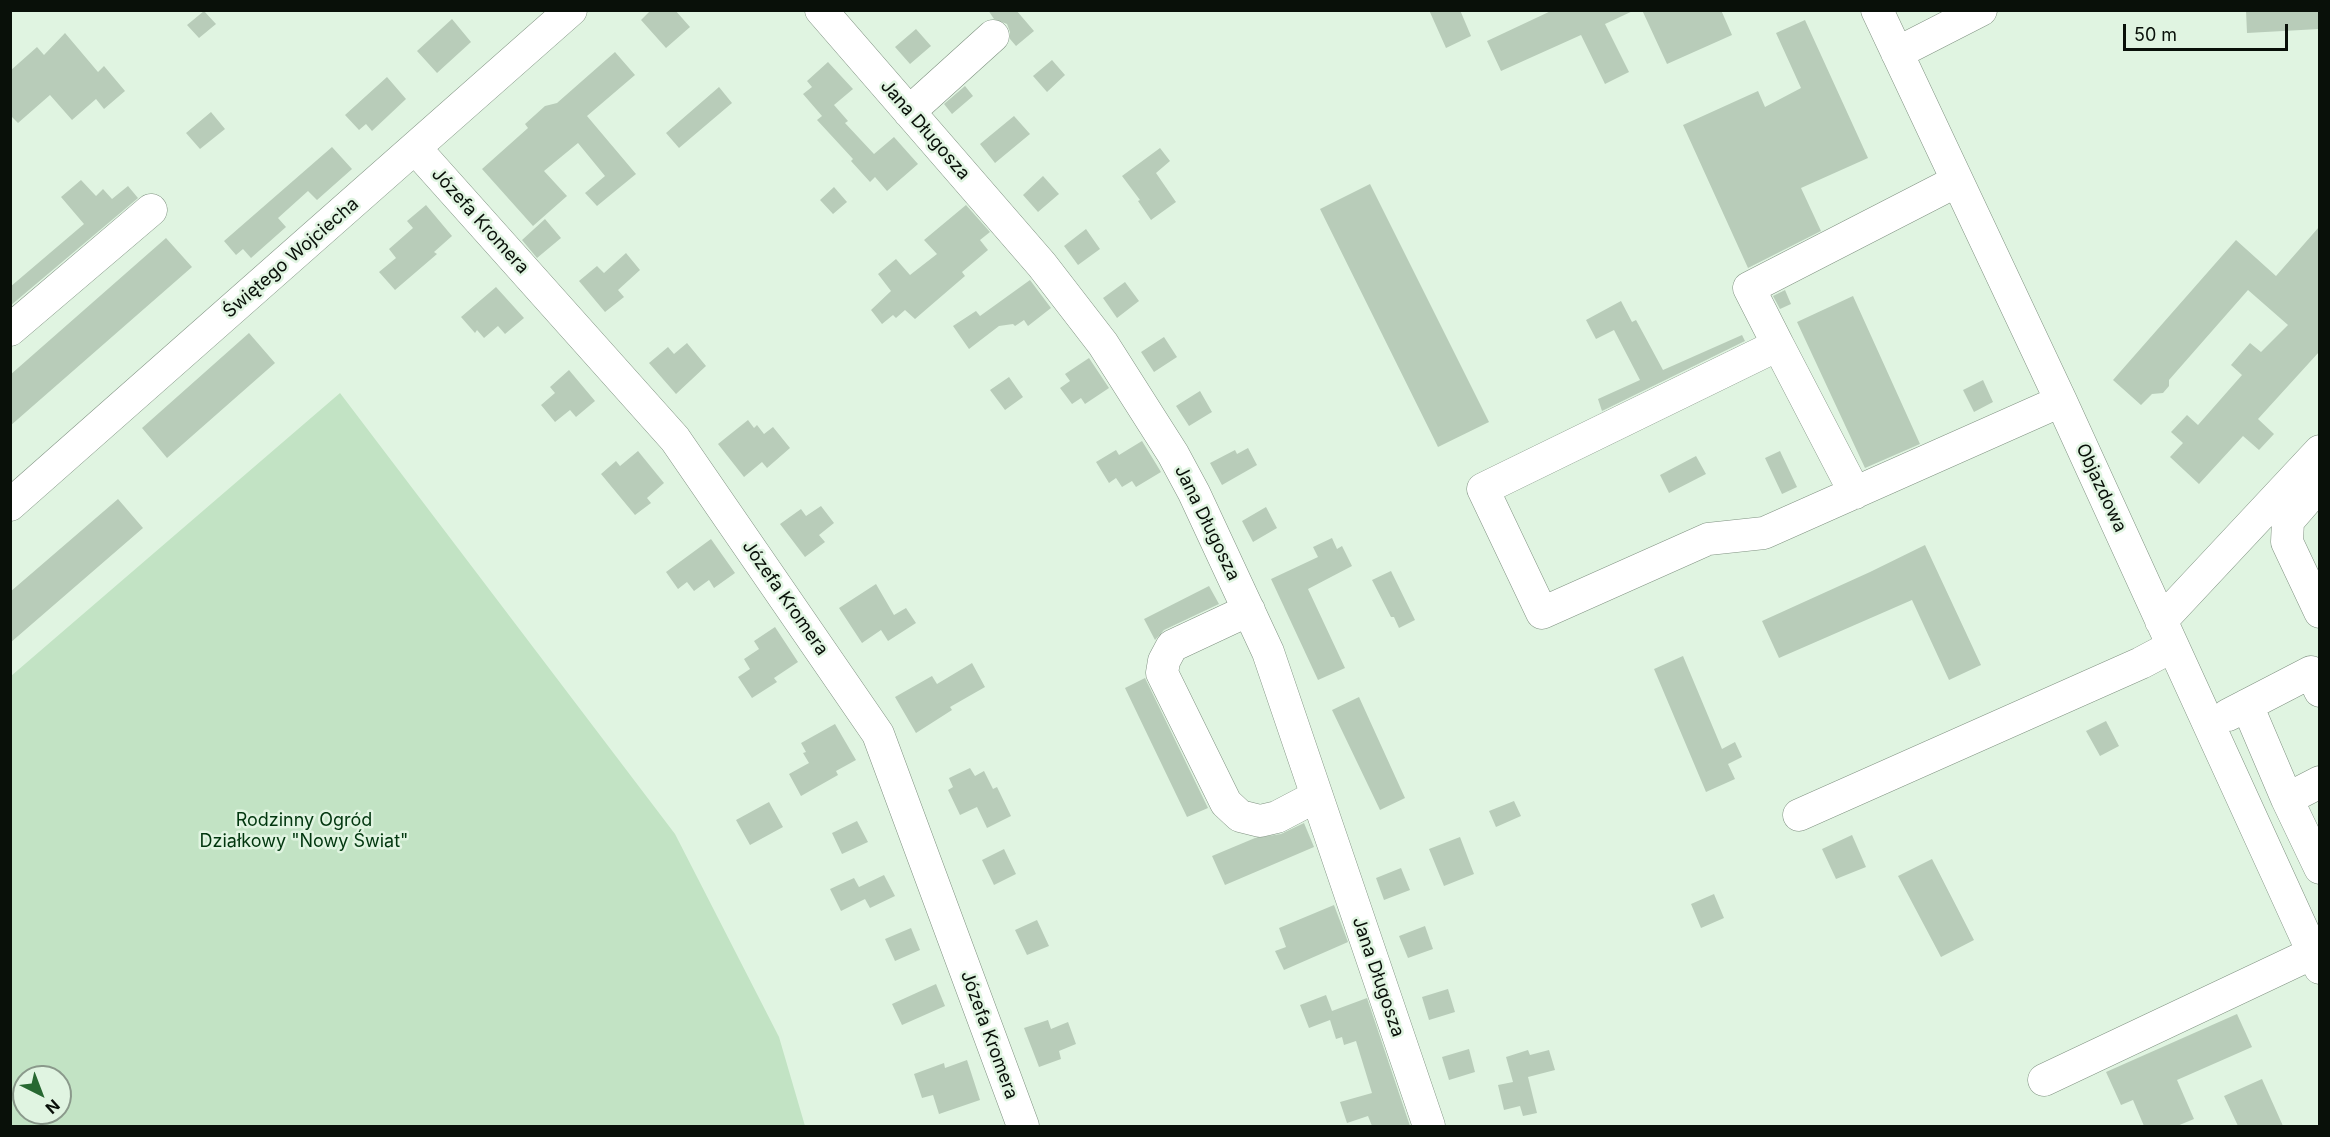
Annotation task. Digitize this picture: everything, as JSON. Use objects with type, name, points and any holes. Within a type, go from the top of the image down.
[{"type":"street","name":"Świętego Wojciecha","points":[[10,505],[571,10]]},
{"type":"street","name":"Jana Długosza","points":[[821,10],[1042,265],[1103,344],[1173,454],[1268,652],[1429,1126]]},
{"type":"street","name":"Objazdowa","points":[[1877,10],[2061,401],[2317,962]]},
{"type":"street","points":[[1897,53],[1981,10]]},
{"type":"street","points":[[909,112],[993,36]]},
{"type":"street","name":"Józefa Kromera","points":[[415,148],[675,440],[878,734],[1023,1126]]},
{"type":"street","points":[[1855,493],[1749,288],[1957,181]]},
{"type":"street","points":[[10,330],[151,210]]},
{"type":"street","points":[[1778,345],[1483,489],[1542,613],[1708,539],[1764,533],[2061,401]]},
{"type":"street","points":[[1799,815],[2141,663],[2319,451]]},
{"type":"street","points":[[2319,484],[2289,521],[2287,543],[2319,612]]},
{"type":"street","points":[[1249,610],[1172,646],[1164,661],[1162,673],[1226,803],[1240,816],[1260,821],[1277,817],[1317,796]]},
{"type":"street","points":[[2209,725],[2311,672],[2319,691]]},
{"type":"street","points":[[2247,705],[2319,868]]},
{"type":"street","points":[[2288,799],[2319,782]]},
{"type":"street","points":[[2044,1080],[2317,962]]},
{"type":"green space","name":"Rodzinny Ogród Działkowy \"Nowy Świat\"","points":[[340,393],[675,834],[779,1037],[805,1126],[11,1126],[11,676]]},
{"type":"building","points":[[651,10],[675,10],[690,27],[666,48],[641,20]]},
{"type":"building","points":[[988,10],[1016,10],[1034,31],[1016,46],[1010,39],[1007,24],[994,19]]},
{"type":"building","points":[[1429,10],[1460,10],[1471,36],[1446,48]]},
{"type":"building","points":[[1553,10],[1635,10],[1605,24],[1629,72],[1605,84],[1581,35],[1501,71],[1487,41]]},
{"type":"building","points":[[1642,10],[1721,10],[1732,35],[1667,64]]},
{"type":"building","points":[[2246,10],[2319,10],[2319,29],[2247,33]]},
{"type":"building","points":[[204,11],[216,24],[199,38],[187,25]]},
{"type":"building","points":[[452,19],[471,42],[437,73],[417,51]]},
{"type":"building","points":[[1805,20],[1868,158],[1801,188],[1821,231],[1748,268],[1683,125],[1758,91],[1765,107],[1801,88],[1776,33]]},
{"type":"building","points":[[916,29],[931,46],[910,64],[895,47]]},
{"type":"building","points":[[65,33],[98,72],[104,66],[125,91],[104,109],[96,99],[72,120],[50,95],[18,123],[10,115],[10,71],[37,47],[44,55]]},
{"type":"building","points":[[615,52],[635,75],[587,116],[636,174],[597,206],[585,193],[605,176],[578,143],[544,171],[567,196],[533,226],[482,169],[528,128],[525,124],[545,106],[557,103]]},
{"type":"building","points":[[1052,60],[1065,75],[1047,92],[1033,76]]},
{"type":"building","points":[[828,62],[853,89],[834,105],[848,121],[845,123],[874,154],[894,137],[918,164],[887,191],[875,177],[870,182],[851,161],[853,159],[817,120],[822,116],[803,94],[812,87],[807,81]]},
{"type":"building","points":[[387,77],[406,99],[372,131],[366,124],[359,130],[345,115]]},
{"type":"building","points":[[965,86],[973,96],[952,114],[944,104]]},
{"type":"building","points":[[719,87],[732,103],[679,148],[666,133]]},
{"type":"building","points":[[211,112],[225,129],[200,149],[186,133]]},
{"type":"building","points":[[1014,116],[1030,134],[995,163],[980,144]]},
{"type":"building","points":[[332,147],[352,169],[317,200],[308,191],[278,218],[286,227],[251,258],[243,249],[236,255],[224,241]]},
{"type":"building","points":[[1160,148],[1170,161],[1156,173],[1176,202],[1151,220],[1138,201],[1140,200],[1122,176]]},
{"type":"building","points":[[1043,176],[1059,194],[1038,212],[1023,195]]},
{"type":"building","points":[[81,180],[96,196],[103,189],[112,199],[128,186],[138,198],[10,306],[10,287],[84,224],[61,197]]},
{"type":"building","points":[[1370,184],[1489,422],[1438,447],[1320,209]]},
{"type":"building","points":[[834,187],[847,202],[833,214],[820,200]]},
{"type":"building","points":[[426,205],[452,236],[434,252],[437,254],[395,290],[379,272],[396,258],[389,249],[413,228],[407,221]]},
{"type":"building","points":[[966,205],[990,232],[980,240],[988,250],[962,272],[965,276],[915,319],[905,310],[896,318],[893,315],[882,324],[871,310],[891,291],[878,274],[896,259],[910,275],[937,254],[924,240]]},
{"type":"building","points":[[545,219],[561,238],[537,258],[522,240]]},
{"type":"building","points":[[2319,227],[2319,352],[2258,419],[2274,434],[2259,450],[2243,436],[2199,484],[2170,457],[2183,443],[2171,432],[2187,415],[2198,425],[2242,375],[2231,365],[2250,343],[2261,352],[2288,325],[2248,290],[2169,380],[2169,386],[2163,393],[2152,394],[2141,405],[2113,380],[2236,240],[2276,276]]},
{"type":"building","points":[[1086,229],[1100,249],[1078,265],[1064,246]]},
{"type":"building","points":[[166,238],[192,267],[10,426],[10,375]]},
{"type":"building","points":[[626,253],[640,270],[618,290],[624,297],[605,312],[579,281],[597,266],[604,273]]},
{"type":"building","points":[[1030,280],[1051,308],[1028,326],[1024,320],[1015,326],[1013,324],[999,326],[969,349],[953,326],[976,311],[980,316]]},
{"type":"building","points":[[1125,282],[1139,301],[1117,318],[1103,298]]},
{"type":"building","points":[[496,287],[524,318],[505,334],[498,326],[484,338],[477,330],[475,333],[461,317]]},
{"type":"building","points":[[1785,290],[1791,304],[1780,309],[1773,296]]},
{"type":"building","points":[[1853,296],[1920,444],[1865,468],[1797,322]]},
{"type":"building","points":[[1621,301],[1632,322],[1636,320],[1663,370],[1742,335],[1745,341],[1602,411],[1598,399],[1640,380],[1614,330],[1596,339],[1586,320]]},
{"type":"building","points":[[249,333],[275,363],[167,458],[142,428]]},
{"type":"building","points":[[1164,337],[1177,357],[1154,372],[1141,352]]},
{"type":"building","points":[[687,343],[706,366],[676,394],[649,363],[668,347],[674,354]]},
{"type":"building","points":[[1089,358],[1109,388],[1085,404],[1081,398],[1072,404],[1060,388],[1070,381],[1065,374]]},
{"type":"building","points":[[569,370],[595,401],[576,417],[570,410],[555,422],[541,405],[555,393],[550,387]]},
{"type":"building","points":[[1009,377],[1023,397],[1005,410],[990,390]]},
{"type":"building","points":[[1983,380],[1993,402],[1974,412],[1963,390]]},
{"type":"building","points":[[1200,391],[1212,412],[1189,426],[1176,406]]},
{"type":"building","points":[[748,420],[754,428],[757,425],[764,434],[773,427],[790,448],[767,468],[762,462],[744,477],[718,444]]},
{"type":"building","points":[[1142,441],[1161,472],[1136,487],[1132,481],[1122,487],[1116,478],[1109,483],[1096,462],[1116,450],[1119,455]]},
{"type":"building","points":[[1248,448],[1257,465],[1222,485],[1210,463],[1235,450],[1237,454]]},
{"type":"building","points":[[638,451],[664,483],[647,498],[651,503],[635,515],[601,474],[616,461],[620,466]]},
{"type":"building","points":[[1780,451],[1797,487],[1782,494],[1765,458]]},
{"type":"building","points":[[1696,456],[1706,474],[1669,493],[1660,475]]},
{"type":"building","points":[[118,499],[143,528],[10,643],[10,592]]},
{"type":"building","points":[[821,506],[834,523],[819,535],[825,542],[805,557],[780,524],[801,509],[806,516]]},
{"type":"building","points":[[1266,507],[1277,528],[1253,542],[1242,521]]},
{"type":"building","points":[[1332,538],[1337,549],[1342,546],[1352,566],[1308,589],[1345,668],[1318,680],[1271,579],[1318,557],[1313,547]]},
{"type":"building","points":[[711,539],[735,573],[714,588],[709,580],[694,591],[687,582],[678,589],[666,572]]},
{"type":"building","points":[[1925,545],[1981,665],[1949,680],[1912,600],[1779,658],[1762,621]]},
{"type":"building","points":[[1391,571],[1415,620],[1399,628],[1372,580]]},
{"type":"building","points":[[876,584],[894,615],[906,608],[916,623],[888,641],[881,630],[862,643],[839,608]]},
{"type":"building","points":[[1209,586],[1219,604],[1164,630],[1155,640],[1144,619]]},
{"type":"building","points":[[775,627],[798,662],[774,678],[777,682],[752,698],[738,677],[750,669],[744,659],[759,649],[754,641]]},
{"type":"building","points":[[1683,656],[1722,749],[1735,742],[1742,757],[1728,764],[1735,779],[1706,792],[1654,669]]},
{"type":"building","points":[[972,663],[985,687],[950,707],[952,710],[916,733],[895,697],[932,676],[937,684]]},
{"type":"building","points":[[1145,678],[1208,808],[1187,817],[1125,688]]},
{"type":"building","points":[[1359,697],[1405,798],[1380,810],[1332,710]]},
{"type":"building","points":[[2106,721],[2119,746],[2100,756],[2086,731]]},
{"type":"building","points":[[835,724],[856,760],[836,771],[838,775],[801,796],[789,774],[809,763],[803,753],[806,752],[801,743]]},
{"type":"building","points":[[970,768],[975,776],[984,771],[993,789],[997,787],[1011,816],[987,828],[977,807],[960,815],[948,790],[953,787],[949,778]]},
{"type":"building","points":[[1514,801],[1521,816],[1496,827],[1489,811]]},
{"type":"building","points":[[769,802],[783,827],[750,845],[736,820]]},
{"type":"building","points":[[857,821],[868,842],[842,854],[832,833]]},
{"type":"building","points":[[1304,823],[1314,847],[1225,885],[1212,856],[1255,838],[1281,834]]},
{"type":"building","points":[[1852,835],[1866,867],[1836,879],[1822,849]]},
{"type":"building","points":[[1460,837],[1474,874],[1444,886],[1429,849]]},
{"type":"building","points":[[1004,849],[1016,874],[994,885],[982,860]]},
{"type":"building","points":[[1932,859],[1974,940],[1941,957],[1898,876]]},
{"type":"building","points":[[1401,868],[1410,890],[1384,900],[1376,878]]},
{"type":"building","points":[[884,875],[895,896],[870,908],[865,899],[841,911],[830,889],[854,878],[859,887]]},
{"type":"building","points":[[1714,894],[1724,918],[1701,928],[1691,904]]},
{"type":"building","points":[[1334,905],[1348,942],[1284,970],[1275,951],[1286,947],[1279,928]]},
{"type":"building","points":[[1037,920],[1049,946],[1027,955],[1015,930]]},
{"type":"building","points":[[1425,926],[1433,949],[1408,958],[1399,936]]},
{"type":"building","points":[[911,928],[920,950],[895,961],[885,939]]},
{"type":"building","points":[[936,984],[945,1006],[902,1025],[892,1004]]},
{"type":"building","points":[[1448,989],[1455,1012],[1429,1020],[1422,997]]},
{"type":"building","points":[[1326,995],[1332,1011],[1367,998],[1410,1126],[1372,1126],[1368,1116],[1347,1123],[1340,1102],[1372,1093],[1356,1041],[1344,1045],[1342,1037],[1336,1039],[1330,1020],[1309,1028],[1300,1005]]},
{"type":"building","points":[[2237,1014],[2252,1047],[2177,1080],[2194,1119],[2177,1126],[2144,1126],[2133,1100],[2121,1105],[2106,1072]]},
{"type":"building","points":[[1048,1020],[1051,1029],[1068,1022],[1076,1044],[1059,1051],[1061,1059],[1039,1067],[1024,1028]]},
{"type":"building","points":[[1469,1049],[1475,1072],[1449,1080],[1442,1057]]},
{"type":"building","points":[[1528,1050],[1530,1055],[1549,1050],[1555,1070],[1528,1077],[1537,1113],[1523,1116],[1520,1106],[1504,1110],[1498,1085],[1513,1082],[1506,1057]]},
{"type":"building","points":[[967,1060],[980,1100],[939,1114],[933,1095],[922,1098],[914,1074],[944,1063],[945,1068]]},
{"type":"building","points":[[2262,1079],[2283,1126],[2238,1126],[2224,1096]]}]
